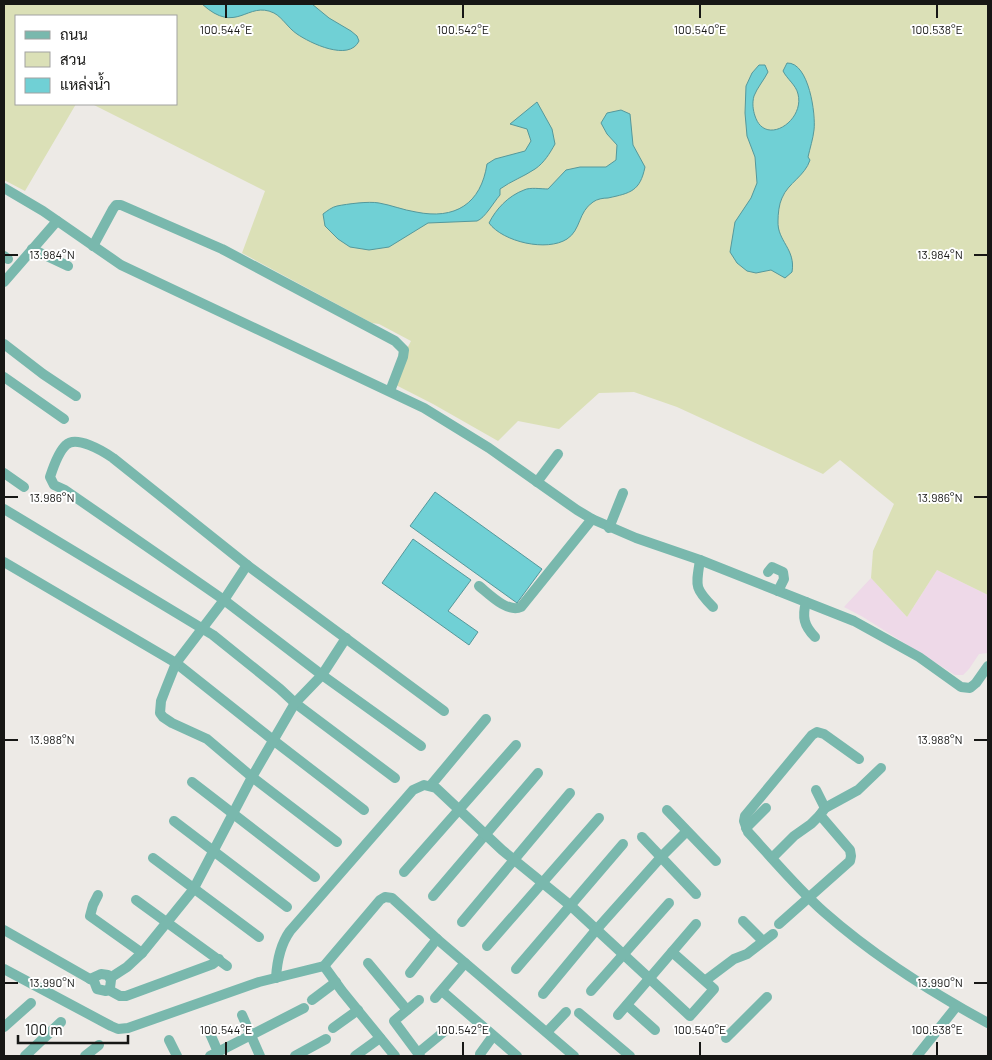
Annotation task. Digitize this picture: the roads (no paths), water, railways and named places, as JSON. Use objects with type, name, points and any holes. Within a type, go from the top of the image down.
[{"type":"street","points":[[5,191],[57,221],[121,265],[424,408],[489,448],[592,519],[609,528],[700,560],[866,627],[919,657],[961,687],[970,688],[988,666]]},
{"type":"street","points":[[93,246],[113,209],[116,205],[121,205],[222,250],[395,341],[404,350],[390,391]]},
{"type":"street","points":[[4,282],[57,221]]},
{"type":"street","points":[[32,249],[68,266]]},
{"type":"street","points":[[4,344],[76,396]]},
{"type":"street","points":[[4,377],[64,419]]},
{"type":"street","points":[[421,746],[322,675],[224,600],[65,490],[54,485],[50,477],[64,446],[68,443],[79,442],[104,452],[247,565],[444,711]]},
{"type":"street","points":[[537,482],[558,454]]},
{"type":"street","points":[[4,473],[24,487]]},
{"type":"street","points":[[609,528],[623,493]]},
{"type":"street","points":[[4,509],[213,635],[280,688],[295,703],[395,778]]},
{"type":"street","points":[[479,586],[507,606],[518,608],[522,606],[592,519]]},
{"type":"street","points":[[700,560],[696,585],[701,594],[713,607]]},
{"type":"street","points":[[4,562],[176,663],[364,810]]},
{"type":"street","points":[[247,565],[224,600],[176,663],[162,701],[160,712],[163,717],[207,739],[252,777],[337,842]]},
{"type":"street","points":[[768,572],[772,567],[783,572],[784,579],[778,591]]},
{"type":"street","points":[[806,602],[803,613],[804,618],[807,629],[815,637]]},
{"type":"street","points":[[110,978],[142,953],[193,890],[252,777],[295,703],[322,675],[346,638]]},
{"type":"street","points":[[431,785],[486,719]]},
{"type":"street","points":[[858,759],[824,734],[817,732],[812,735],[745,816],[746,828],[809,898],[833,919],[904,974],[956,1007],[988,1024]]},
{"type":"street","points":[[404,872],[516,745]]},
{"type":"street","points":[[772,858],[823,811],[858,790],[881,768]]},
{"type":"street","points":[[433,896],[538,773]]},
{"type":"street","points":[[192,782],[315,877]]},
{"type":"street","points":[[276,978],[280,951],[290,931],[413,790],[419,786],[431,785],[460,809],[513,860],[543,882],[570,906],[690,1016],[714,991],[714,987],[672,952]]},
{"type":"street","points":[[779,924],[852,859],[850,850],[823,811],[816,790]]},
{"type":"street","points":[[462,922],[570,793]]},
{"type":"street","points":[[746,828],[766,808]]},
{"type":"street","points":[[667,810],[686,832],[716,861]]},
{"type":"street","points":[[487,946],[599,818]]},
{"type":"street","points":[[174,821],[287,907]]},
{"type":"street","points":[[543,994],[596,930],[686,832]]},
{"type":"street","points":[[642,837],[696,894]]},
{"type":"street","points":[[516,969],[624,844]]},
{"type":"street","points":[[153,858],[193,890],[259,937]]},
{"type":"street","points":[[98,895],[92,905],[90,916],[142,953]]},
{"type":"street","points":[[4,969],[111,1026],[118,1029],[128,1028],[259,982],[324,966],[380,900],[385,897],[392,898],[574,1056]]},
{"type":"street","points":[[4,930],[94,981],[95,987],[100,991],[108,990],[120,996],[126,996],[223,962],[136,900]]},
{"type":"street","points":[[591,991],[669,903]]},
{"type":"street","points":[[743,921],[763,941]]},
{"type":"street","points":[[618,1015],[696,924]]},
{"type":"street","points":[[706,980],[734,959],[747,954],[773,934]]},
{"type":"street","points":[[410,973],[437,939]]},
{"type":"street","points":[[368,963],[407,1010]]},
{"type":"street","points":[[465,963],[438,994],[517,1056]]},
{"type":"street","points":[[324,966],[395,1056]]},
{"type":"street","points":[[90,979],[105,974],[110,978],[112,985],[108,990]]},
{"type":"street","points":[[312,1000],[336,982]]},
{"type":"street","points":[[726,1038],[766,997]]},
{"type":"street","points":[[419,1000],[394,1021],[419,1055],[446,1030]]},
{"type":"street","points":[[4,1027],[31,1003]]},
{"type":"street","points":[[627,1005],[655,1030]]},
{"type":"street","points":[[917,1056],[956,1007]]},
{"type":"street","points":[[208,1030],[214,1054],[304,1008]]},
{"type":"street","points":[[333,1028],[358,1010]]},
{"type":"street","points":[[547,1032],[566,1012]]},
{"type":"street","points":[[579,1013],[630,1056]]},
{"type":"street","points":[[242,1015],[260,1056]]},
{"type":"street","points":[[25,1056],[61,1022]]},
{"type":"street","points":[[480,1054],[493,1036]]},
{"type":"street","points":[[355,1056],[380,1038]]},
{"type":"street","points":[[295,1056],[326,1039]]},
{"type":"street","points":[[169,1040],[177,1056]]},
{"type":"street","points":[[85,1056],[98,1045]]},
{"type":"water","points":[[202,4],[312,4],[329,18],[351,31],[357,36],[359,41],[354,47],[347,50],[329,49],[297,34],[274,13],[265,10],[241,16],[224,17],[214,13]]},
{"type":"water","points":[[787,63],[795,65],[806,80],[810,90],[814,113],[814,130],[808,166],[788,188],[779,206],[778,228],[793,264],[792,272],[785,278],[771,270],[756,273],[747,271],[737,263],[730,252],[735,222],[751,198],[757,183],[755,157],[747,136],[745,113],[746,86],[752,73],[759,65],[765,65],[768,72],[754,96],[754,114],[760,125],[767,129],[775,130],[783,127],[796,113],[799,104],[797,91],[783,71]]},
{"type":"water","points":[[537,102],[552,129],[555,144],[538,167],[500,189],[500,195],[486,214],[477,221],[428,223],[389,247],[369,250],[350,247],[338,239],[325,226],[323,214],[333,207],[346,204],[375,202],[430,214],[443,214],[464,206],[479,190],[487,164],[495,159],[525,151],[531,141],[527,129],[510,124]]},
{"type":"water","points":[[621,110],[630,114],[633,145],[645,167],[640,181],[633,190],[593,202],[588,206],[572,235],[558,243],[537,245],[515,240],[496,230],[489,223],[503,204],[526,189],[548,189],[566,170],[580,167],[606,167],[616,160],[617,145],[607,134],[601,123],[607,113]]},
{"type":"water","points":[[435,492],[542,569],[517,603],[410,526]]},
{"type":"water","points":[[413,539],[471,580],[448,611],[478,632],[469,645],[382,583]]}]
